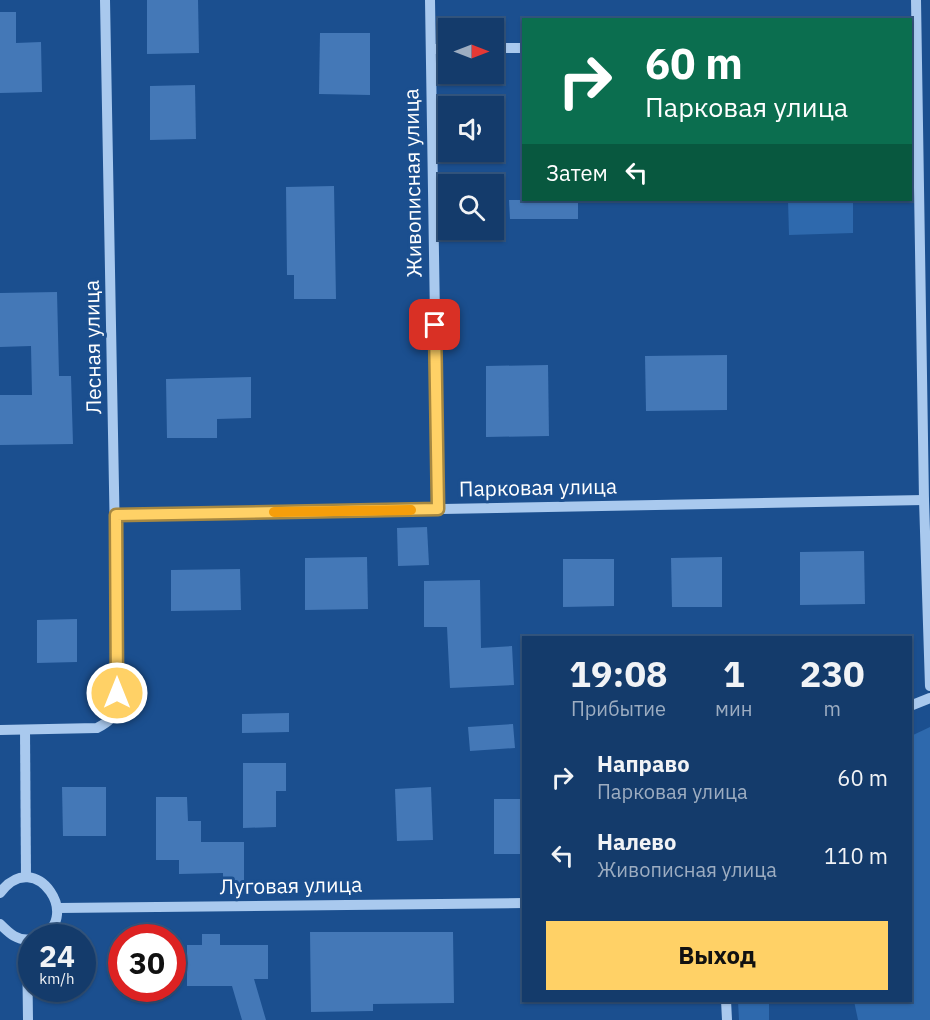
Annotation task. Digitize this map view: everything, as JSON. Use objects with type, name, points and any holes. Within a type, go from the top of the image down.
[{"type":"street","name":"Лесная улица","points":[[0,730],[97,728],[107,723],[115,715],[117,693],[116,515],[105,0]]},
{"type":"street","name":"Живописная улица","points":[[430,0],[438,509]]},
{"type":"street","points":[[916,0],[914,42],[930,686]]},
{"type":"street","points":[[504,48],[522,48]]},
{"type":"street","points":[[431,49],[438,49]]},
{"type":"street","name":"Парковая улица","points":[[116,515],[924,500]]},
{"type":"street","points":[[912,705],[930,698]]},
{"type":"street","points":[[25,730],[26,877]]},
{"type":"street","points":[[0,893],[12,881],[26,877],[42,881],[54,892],[58,908],[54,924]]},
{"type":"street","name":"Луговая улица","points":[[58,908],[522,903]]},
{"type":"street","points":[[0,924],[10,935],[18,936]]},
{"type":"street","points":[[28,1020],[29,1002]]},
{"type":"street","points":[[726,1002],[727,1020]]},
{"type":"shaded area","points":[[788,201],[853,201],[853,233],[789,235]]},
{"type":"shaded area","points":[[930,727],[930,1020],[858,1020],[854,1002],[912,1002],[912,736]]},
{"type":"shaded area","points":[[738,1002],[769,1002],[769,1020],[739,1020]]},
{"type":"building","points":[[147,0],[198,0],[199,53],[147,54]]},
{"type":"building","points":[[0,12],[16,12],[16,43],[41,42],[42,92],[0,93]]},
{"type":"building","points":[[320,33],[370,33],[370,95],[319,94]]},
{"type":"building","points":[[195,85],[196,139],[150,140],[150,86]]},
{"type":"building","points":[[334,186],[336,299],[294,299],[294,275],[287,275],[286,187]]},
{"type":"building","points":[[509,200],[578,201],[578,219],[510,219]]},
{"type":"building","points":[[57,292],[59,376],[71,376],[73,444],[0,445],[0,395],[32,395],[31,346],[0,347],[0,293]]},
{"type":"building","points":[[727,355],[727,410],[646,411],[645,356]]},
{"type":"building","points":[[548,365],[549,436],[486,437],[486,366]]},
{"type":"building","points":[[251,377],[251,418],[217,419],[217,438],[167,438],[166,379]]},
{"type":"building","points":[[427,527],[429,565],[398,566],[397,528]]},
{"type":"building","points":[[864,551],[865,604],[800,605],[800,552]]},
{"type":"building","points":[[367,557],[368,609],[305,610],[305,558]]},
{"type":"building","points":[[722,557],[722,607],[672,607],[671,558]]},
{"type":"building","points":[[563,559],[614,559],[614,606],[563,607]]},
{"type":"building","points":[[240,569],[241,610],[171,611],[171,570]]},
{"type":"building","points":[[480,580],[481,648],[512,646],[514,685],[450,688],[447,627],[424,627],[424,581]]},
{"type":"building","points":[[77,619],[77,662],[37,663],[37,620]]},
{"type":"building","points":[[289,713],[289,732],[242,733],[242,714]]},
{"type":"building","points":[[513,724],[515,748],[470,751],[468,727]]},
{"type":"building","points":[[243,763],[286,763],[286,791],[276,791],[276,827],[243,828]]},
{"type":"building","points":[[62,787],[106,787],[106,836],[63,836]]},
{"type":"building","points":[[431,787],[433,840],[397,841],[395,789]]},
{"type":"building","points":[[156,797],[187,797],[188,821],[201,821],[201,842],[244,842],[244,884],[223,884],[223,873],[179,874],[179,860],[156,860]]},
{"type":"building","points":[[494,799],[522,799],[522,854],[494,854]]},
{"type":"building","points":[[310,932],[453,932],[454,1003],[373,1004],[373,1011],[311,1012]]},
{"type":"building","points":[[202,934],[220,934],[220,945],[268,945],[268,979],[254,979],[266,1020],[242,1020],[232,986],[187,986],[187,945],[202,945]]},
{"type":"slow traffic","points":[[274,512],[411,510]]},
{"type":"route","points":[[117,693],[116,515],[438,509],[435,325]]}]
